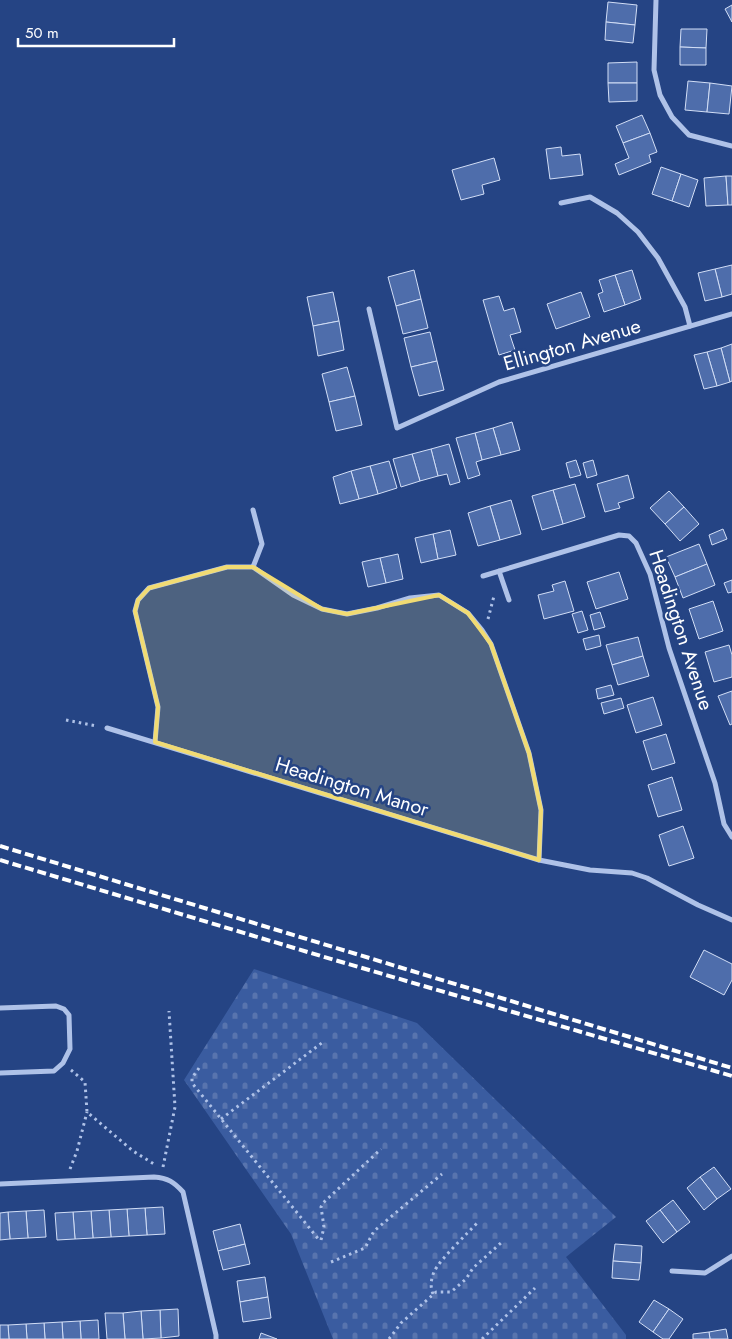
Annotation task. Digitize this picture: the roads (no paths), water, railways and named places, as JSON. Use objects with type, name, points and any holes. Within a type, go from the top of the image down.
[{"type":"street","points":[[656,0],[654,70],[660,96],[672,117],[689,135],[732,146]]},
{"type":"street","points":[[561,203],[590,197],[618,213],[638,232],[658,258],[672,283],[685,307],[690,326],[732,314]]},
{"type":"street","name":"Ellington Avenue","points":[[369,308],[397,428],[499,382],[690,326]]},
{"type":"street","points":[[253,510],[262,544],[253,568]]},
{"type":"street","name":"Headington Avenue","points":[[483,576],[619,535],[629,536],[636,543],[650,574],[670,648],[715,783],[724,824],[732,837]]},
{"type":"street","points":[[155,742],[158,707],[135,611],[138,600],[149,588],[227,567],[253,568],[300,598],[322,609],[348,614],[410,598],[439,595],[468,613],[482,630],[490,644],[529,753],[541,810],[539,860]]},
{"type":"street","points":[[499,571],[509,600]]},
{"type":"street","name":"Headington Manor","points":[[107,728],[539,860],[590,870],[632,873],[647,878],[714,913],[732,920]]},
{"type":"street","points":[[0,1008],[56,1006],[64,1009],[69,1015],[70,1049],[63,1063],[54,1071],[0,1073]]},
{"type":"street","points":[[0,1184],[164,1178],[173,1182],[183,1192],[216,1339]]},
{"type":"street","points":[[672,1271],[705,1273],[732,1256]]},
{"type":"railway","points":[[0,846],[732,1068]]},
{"type":"railway","points":[[0,860],[732,1076]]}]
